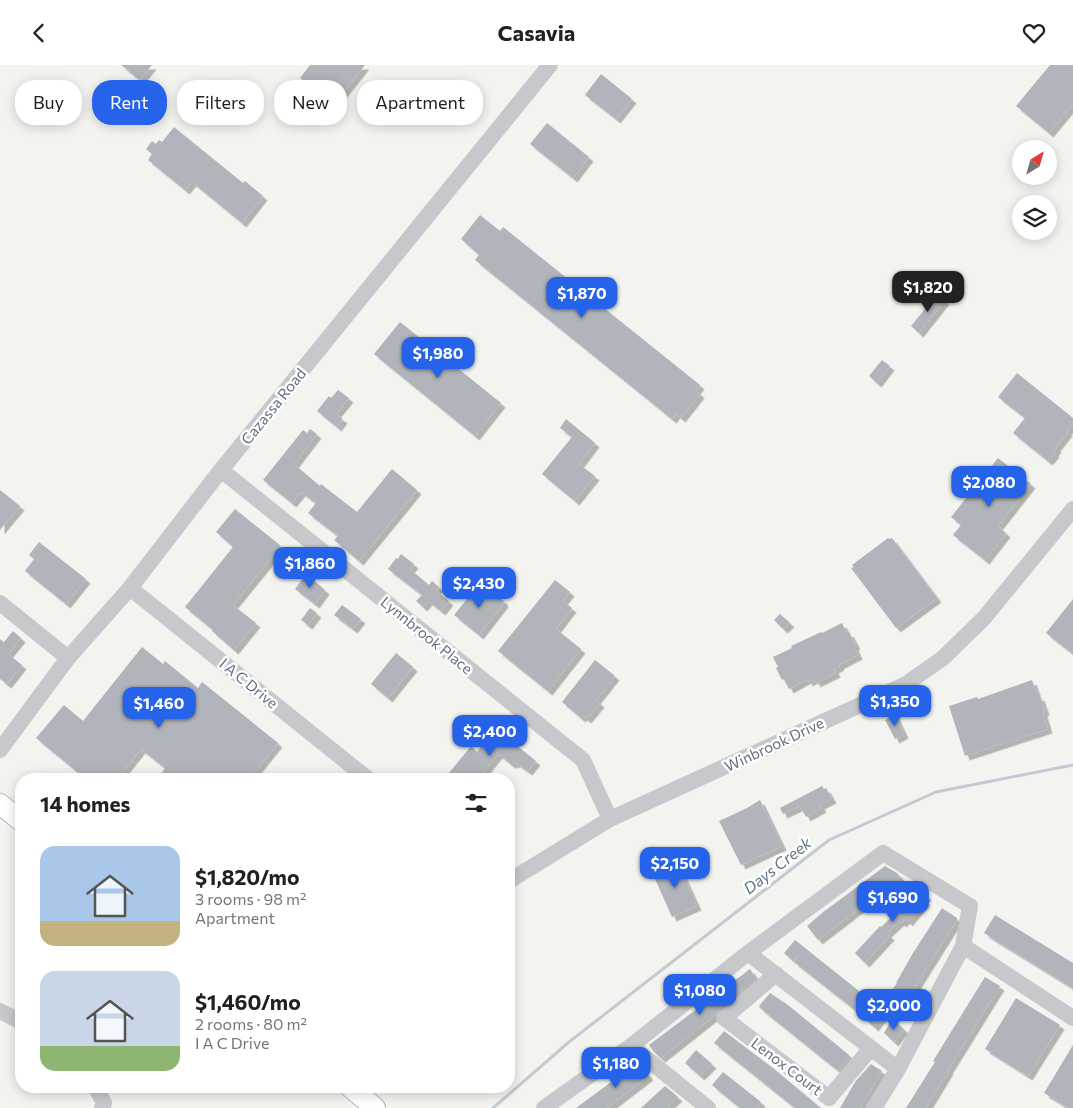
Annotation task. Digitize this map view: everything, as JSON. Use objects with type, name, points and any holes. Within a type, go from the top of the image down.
[{"type":"main road","points":[[0,804],[15,816]]},
{"type":"main road","points":[[358,1093],[376,1108]]},
{"type":"street","name":"Cazassa Road","points":[[0,750],[68,658],[130,588],[222,470],[550,65]]},
{"type":"street","name":"Lynnbrook Place","points":[[222,470],[583,761],[610,819]]},
{"type":"street","name":"Winbrook Drive","points":[[515,877],[610,819],[906,684],[944,657],[984,618],[1073,509]]},
{"type":"street","name":"I A C Drive","points":[[130,588],[361,773]]},
{"type":"street","points":[[0,603],[68,658]]},
{"type":"street","points":[[544,1108],[631,1046],[748,953],[883,853],[970,906],[963,946],[898,1069],[874,1108]]},
{"type":"street","points":[[963,946],[1073,1018]]},
{"type":"street","points":[[748,953],[898,1069]]},
{"type":"street","name":"Lenox Court","points":[[776,974],[724,1018],[829,1098],[871,1048]]},
{"type":"street","points":[[0,1011],[15,1019]]},
{"type":"street","points":[[631,1046],[708,1108]]},
{"type":"street","points":[[99,1093],[104,1103],[102,1108]]},
{"type":"building","points":[[121,65],[152,65],[140,80]]},
{"type":"building","points":[[310,65],[365,65],[347,88],[347,80],[302,80],[300,78]]},
{"type":"building","points":[[1050,65],[1073,65],[1073,104],[1049,133],[1016,106]]},
{"type":"building","points":[[601,74],[632,99],[616,119],[585,95]]},
{"type":"building","points":[[547,123],[589,157],[573,178],[530,144]]},
{"type":"building","points":[[174,127],[243,183],[245,181],[263,196],[242,223],[192,182],[185,190],[148,160],[152,154],[146,149],[152,141],[156,144],[159,140],[162,142]]},
{"type":"building","points":[[480,215],[500,231],[503,227],[700,385],[696,390],[700,394],[681,418],[676,414],[672,419],[475,260],[479,255],[461,239]]},
{"type":"building","points":[[937,294],[945,300],[919,333],[911,326]]},
{"type":"building","points":[[400,322],[501,403],[475,436],[374,354]]},
{"type":"building","points":[[882,360],[890,366],[877,383],[869,376]]},
{"type":"building","points":[[1017,373],[1073,418],[1073,423],[1068,432],[1048,461],[1013,433],[1025,418],[998,397]]},
{"type":"building","points":[[338,390],[349,398],[336,414],[343,419],[337,427],[317,411],[329,396],[331,398]]},
{"type":"building","points":[[566,419],[595,443],[579,464],[595,476],[575,501],[542,474],[572,437],[560,428]]},
{"type":"building","points":[[310,429],[317,434],[294,464],[320,486],[321,484],[357,512],[392,469],[417,490],[359,561],[334,540],[338,536],[308,513],[316,503],[301,492],[292,503],[263,480],[303,430],[307,433]]},
{"type":"building","points":[[998,458],[1031,484],[998,526],[1006,533],[985,560],[953,535],[961,525],[951,517]]},
{"type":"building","points":[[0,490],[20,506],[0,530]]},
{"type":"building","points":[[235,509],[281,546],[233,605],[256,623],[234,650],[185,607],[233,547],[216,532]]},
{"type":"building","points":[[888,538],[892,538],[937,598],[896,628],[851,568],[854,567],[852,565]]},
{"type":"building","points":[[39,542],[86,579],[66,604],[25,571],[34,559],[29,555]]},
{"type":"building","points":[[401,554],[414,564],[411,570],[429,585],[432,581],[439,587],[436,591],[449,601],[441,611],[428,601],[423,607],[416,601],[422,595],[388,569]]},
{"type":"building","points":[[306,574],[325,590],[315,604],[295,589]]},
{"type":"building","points":[[555,580],[570,592],[563,601],[572,608],[556,629],[581,649],[548,691],[498,651]]},
{"type":"building","points":[[480,583],[504,601],[504,603],[479,635],[454,615]]},
{"type":"building","points":[[1073,599],[1073,654],[1046,633]]},
{"type":"building","points":[[342,605],[361,619],[353,629],[334,615]]},
{"type":"building","points":[[310,608],[317,613],[308,625],[301,620]]},
{"type":"building","points":[[780,614],[790,623],[783,629],[774,620]]},
{"type":"building","points":[[842,623],[856,645],[854,646],[858,655],[834,669],[836,673],[816,683],[814,679],[808,682],[807,679],[789,689],[776,668],[778,667],[773,657],[792,648],[791,646]]},
{"type":"building","points":[[13,631],[21,638],[8,654],[22,665],[7,684],[0,679],[0,639],[4,642]]},
{"type":"building","points":[[142,647],[163,664],[165,661],[198,688],[202,682],[278,743],[254,773],[161,773],[165,768],[141,749],[122,773],[79,773],[36,738],[64,705],[83,721]]},
{"type":"building","points":[[396,653],[413,667],[388,698],[371,684]]},
{"type":"building","points":[[595,660],[615,676],[596,700],[600,703],[587,719],[583,716],[581,718],[562,702]]},
{"type":"building","points":[[1032,680],[1045,711],[1043,712],[1048,729],[965,756],[949,706],[977,697],[978,699]]},
{"type":"building","points":[[895,715],[904,734],[895,739],[885,720]]},
{"type":"building","points":[[495,728],[536,761],[528,771],[516,763],[511,764],[498,754],[483,773],[449,773],[471,746],[477,752]]},
{"type":"building","points":[[822,786],[824,789],[826,788],[832,799],[820,805],[822,808],[806,817],[800,806],[783,814],[780,808]]},
{"type":"building","points":[[760,800],[782,846],[741,865],[719,821]]},
{"type":"building","points":[[675,858],[697,906],[672,917],[655,879],[666,874],[662,865]]},
{"type":"building","points":[[885,866],[900,877],[818,940],[807,926]]},
{"type":"building","points":[[916,886],[927,896],[924,899],[926,901],[908,922],[906,919],[902,923],[900,921],[887,933],[890,936],[865,963],[855,953],[880,926],[894,915],[892,913]]},
{"type":"building","points":[[942,908],[957,918],[957,920],[903,1006],[900,1003],[893,1013],[888,1009],[874,1027],[794,962],[797,956],[792,960],[784,953],[795,940],[879,1007],[897,983],[913,953]]},
{"type":"building","points":[[995,915],[1073,963],[1073,988],[984,933]]},
{"type":"building","points":[[750,969],[756,978],[718,1010],[714,1016],[661,1058],[654,1052],[649,1045]]},
{"type":"building","points":[[985,977],[1000,986],[926,1108],[906,1108],[935,1062],[933,1061]]},
{"type":"building","points":[[770,993],[788,1005],[849,1055],[850,1057],[839,1071],[760,1008],[759,1006]]},
{"type":"building","points":[[1016,998],[1060,1025],[1028,1076],[985,1049]]},
{"type":"building","points":[[892,1019],[904,1029],[894,1042],[884,1033]]},
{"type":"building","points":[[724,1031],[821,1108],[795,1108],[714,1043]]},
{"type":"building","points":[[1073,1045],[1073,1108],[1069,1108],[1044,1093]]},
{"type":"building","points":[[696,1050],[712,1064],[700,1076],[685,1063]]},
{"type":"building","points":[[638,1064],[649,1076],[607,1108],[576,1108],[626,1071]]},
{"type":"building","points":[[871,1064],[882,1071],[860,1108],[840,1108],[855,1082]]},
{"type":"building","points":[[723,1072],[761,1102],[756,1108],[740,1108],[712,1085]]},
{"type":"building","points":[[665,1086],[678,1097],[666,1108],[641,1108]]},
{"type":"waterway","name":"Days Creek","points":[[515,1089],[569,1042],[829,840],[936,792],[1073,765]]},
{"type":"waterway","name":"Days Creek","points":[[493,1108],[510,1093]]}]
